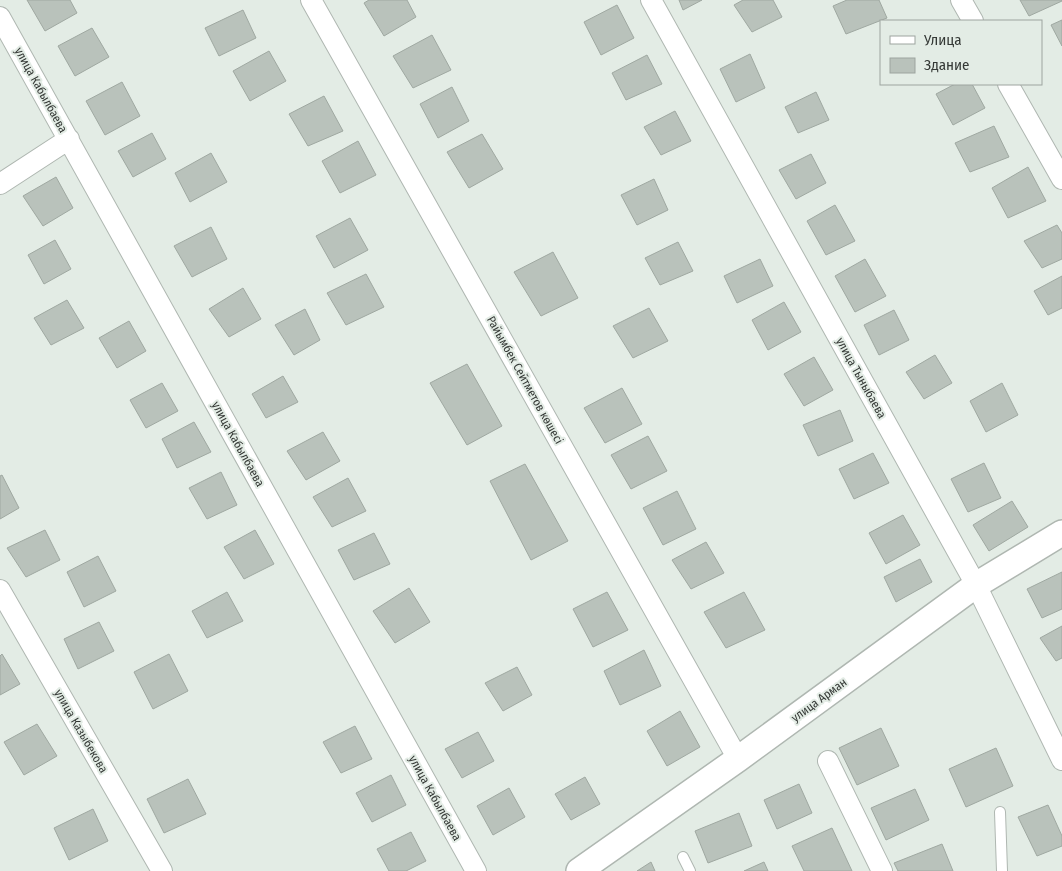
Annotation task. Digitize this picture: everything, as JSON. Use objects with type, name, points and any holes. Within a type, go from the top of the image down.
[{"type":"street","name":"Райымбек Сейтметов көшесі","points":[[311,0],[738,759]]},
{"type":"street","name":"улица Тыныбаева","points":[[650,0],[976,585],[1062,760]]},
{"type":"street","points":[[961,0],[972,20]]},
{"type":"street","name":"улица Кабылбаева","points":[[0,17],[476,871]]},
{"type":"street","points":[[1009,85],[1062,179]]},
{"type":"street","points":[[0,184],[69,139]]},
{"type":"street","name":"улица Арман","points":[[579,871],[738,759],[976,585],[1062,533]]},
{"type":"street","name":"улица Казыбекова","points":[[0,590],[162,871]]},
{"type":"street","points":[[828,761],[882,871]]},
{"type":"lane","points":[[1000,812],[1002,871]]},
{"type":"lane","points":[[683,857],[690,871]]},
{"type":"building","points":[[27,0],[70,0],[77,13],[45,31]]},
{"type":"building","points":[[369,0],[407,0],[416,17],[384,36],[364,3]]},
{"type":"building","points":[[679,0],[702,0],[683,10]]},
{"type":"building","points":[[743,0],[773,0],[782,17],[752,32],[734,5]]},
{"type":"building","points":[[847,0],[879,0],[887,18],[846,34],[833,6]]},
{"type":"building","points":[[1020,0],[1062,0],[1062,1],[1029,16]]},
{"type":"building","points":[[617,5],[634,38],[601,55],[584,22]]},
{"type":"building","points":[[243,10],[256,38],[219,56],[205,28]]},
{"type":"building","points":[[1062,20],[1062,46],[1051,25]]},
{"type":"building","points":[[92,28],[109,57],[75,76],[58,46]]},
{"type":"building","points":[[432,35],[451,70],[413,88],[393,56]]},
{"type":"building","points":[[269,51],[286,81],[250,101],[233,71]]},
{"type":"building","points":[[750,54],[765,88],[736,102],[720,69]]},
{"type":"building","points":[[647,55],[662,84],[626,100],[612,73]]},
{"type":"building","points":[[122,82],[140,116],[105,135],[86,101]]},
{"type":"building","points":[[953,85],[973,85],[985,108],[953,125],[936,94]]},
{"type":"building","points":[[452,87],[469,121],[438,138],[420,104]]},
{"type":"building","points":[[816,92],[829,120],[798,133],[785,107]]},
{"type":"building","points":[[324,96],[343,131],[308,146],[289,114]]},
{"type":"building","points":[[675,111],[691,141],[661,155],[644,127]]},
{"type":"building","points":[[994,126],[1009,157],[970,172],[955,143]]},
{"type":"building","points":[[152,133],[166,159],[133,177],[118,151]]},
{"type":"building","points":[[482,134],[503,169],[469,188],[447,152]]},
{"type":"building","points":[[358,141],[376,175],[340,193],[322,161]]},
{"type":"building","points":[[211,153],[227,182],[190,202],[175,173]]},
{"type":"building","points":[[811,154],[826,183],[796,199],[779,170]]},
{"type":"building","points":[[1028,167],[1046,201],[1008,218],[992,188]]},
{"type":"building","points":[[56,177],[73,208],[43,226],[23,196]]},
{"type":"building","points":[[654,179],[668,210],[637,225],[621,195]]},
{"type":"building","points":[[835,205],[855,241],[826,255],[807,221]]},
{"type":"building","points":[[350,218],[368,250],[334,268],[316,236]]},
{"type":"building","points":[[1057,225],[1062,233],[1062,259],[1042,268],[1024,241]]},
{"type":"building","points":[[211,227],[227,259],[192,277],[174,246]]},
{"type":"building","points":[[55,240],[71,269],[44,284],[28,255]]},
{"type":"building","points":[[678,242],[693,271],[660,285],[645,258]]},
{"type":"building","points":[[553,252],[578,298],[541,316],[514,272]]},
{"type":"building","points":[[760,259],[773,286],[737,303],[724,276]]},
{"type":"building","points":[[865,259],[886,296],[855,312],[835,276]]},
{"type":"building","points":[[366,274],[384,307],[346,325],[327,293]]},
{"type":"building","points":[[1062,276],[1062,308],[1048,315],[1034,291]]},
{"type":"building","points":[[243,288],[261,319],[229,337],[209,309]]},
{"type":"building","points":[[67,300],[84,328],[51,345],[34,318]]},
{"type":"building","points":[[784,302],[801,332],[768,350],[752,320]]},
{"type":"building","points":[[649,308],[668,341],[633,358],[613,326]]},
{"type":"building","points":[[305,309],[320,340],[294,355],[275,325]]},
{"type":"building","points":[[894,310],[909,340],[879,355],[864,325]]},
{"type":"building","points":[[129,321],[146,351],[117,368],[99,338]]},
{"type":"building","points":[[935,355],[952,383],[924,399],[906,372]]},
{"type":"building","points":[[814,357],[833,390],[804,406],[784,374]]},
{"type":"building","points":[[467,364],[502,426],[467,445],[430,383]]},
{"type":"building","points":[[283,376],[298,402],[266,418],[252,394]]},
{"type":"building","points":[[162,383],[178,411],[146,428],[130,400]]},
{"type":"building","points":[[1002,383],[1018,415],[986,432],[970,401]]},
{"type":"building","points":[[622,388],[642,424],[605,443],[584,408]]},
{"type":"building","points":[[840,410],[853,441],[818,456],[803,425]]},
{"type":"building","points":[[194,422],[211,452],[177,468],[162,439]]},
{"type":"building","points":[[323,432],[340,461],[306,480],[287,451]]},
{"type":"building","points":[[648,436],[667,471],[631,489],[611,455]]},
{"type":"building","points":[[873,453],[889,483],[854,499],[839,469]]},
{"type":"building","points":[[984,463],[1001,498],[968,512],[951,479]]},
{"type":"building","points":[[525,464],[568,541],[531,560],[490,481]]},
{"type":"building","points":[[221,472],[237,505],[207,519],[189,488]]},
{"type":"building","points":[[2,475],[19,508],[0,519],[0,476]]},
{"type":"building","points":[[348,478],[366,511],[332,527],[313,497]]},
{"type":"building","points":[[677,491],[696,529],[663,545],[643,508]]},
{"type":"building","points":[[1012,501],[1028,527],[989,551],[973,525]]},
{"type":"building","points":[[903,515],[920,545],[886,564],[869,533]]},
{"type":"building","points":[[45,530],[60,560],[26,577],[7,548]]},
{"type":"building","points":[[255,530],[274,564],[244,579],[224,547]]},
{"type":"building","points":[[374,533],[390,564],[354,580],[338,550]]},
{"type":"building","points":[[706,542],[724,573],[691,589],[672,560]]},
{"type":"building","points":[[98,556],[116,591],[84,607],[67,572]]},
{"type":"building","points":[[920,559],[932,582],[896,602],[884,577]]},
{"type":"building","points":[[1062,572],[1062,609],[1042,618],[1027,589]]},
{"type":"building","points":[[409,588],[430,622],[395,643],[373,611]]},
{"type":"building","points":[[227,592],[243,621],[207,638],[192,611]]},
{"type":"building","points":[[607,592],[628,630],[593,647],[573,609]]},
{"type":"building","points":[[744,592],[765,630],[726,648],[704,612]]},
{"type":"building","points":[[99,622],[114,651],[78,669],[64,639]]},
{"type":"building","points":[[1062,626],[1062,658],[1056,661],[1040,638]]},
{"type":"building","points":[[644,650],[661,686],[620,705],[604,671]]},
{"type":"building","points":[[2,654],[20,684],[0,695],[0,656]]},
{"type":"building","points":[[169,654],[188,691],[153,709],[134,672]]},
{"type":"building","points":[[517,667],[532,695],[503,711],[485,683]]},
{"type":"building","points":[[680,711],[700,747],[667,766],[647,731]]},
{"type":"building","points":[[37,724],[57,756],[24,775],[4,742]]},
{"type":"building","points":[[355,726],[372,759],[341,773],[323,742]]},
{"type":"building","points":[[881,728],[899,766],[857,785],[839,748]]},
{"type":"building","points":[[478,732],[494,761],[462,778],[445,749]]},
{"type":"building","points":[[996,748],[1013,786],[966,807],[949,769]]},
{"type":"building","points":[[391,775],[406,805],[372,822],[356,793]]},
{"type":"building","points":[[585,777],[600,804],[571,820],[555,794]]},
{"type":"building","points":[[188,779],[206,814],[164,833],[147,799]]},
{"type":"building","points":[[799,784],[812,813],[777,829],[764,800]]},
{"type":"building","points":[[509,788],[525,817],[493,835],[477,806]]},
{"type":"building","points":[[915,789],[929,820],[886,840],[871,808]]},
{"type":"building","points":[[1048,805],[1062,836],[1062,846],[1037,856],[1018,817]]},
{"type":"building","points":[[93,809],[108,841],[69,860],[54,828]]},
{"type":"building","points":[[739,813],[752,846],[708,863],[695,831]]},
{"type":"building","points":[[832,828],[852,871],[804,871],[792,846]]},
{"type":"building","points":[[411,832],[426,861],[406,871],[389,871],[377,849]]},
{"type":"building","points":[[942,844],[953,871],[898,871],[894,863]]},
{"type":"building","points":[[651,862],[655,871],[637,871]]},
{"type":"building","points":[[764,862],[768,871],[744,871]]}]
